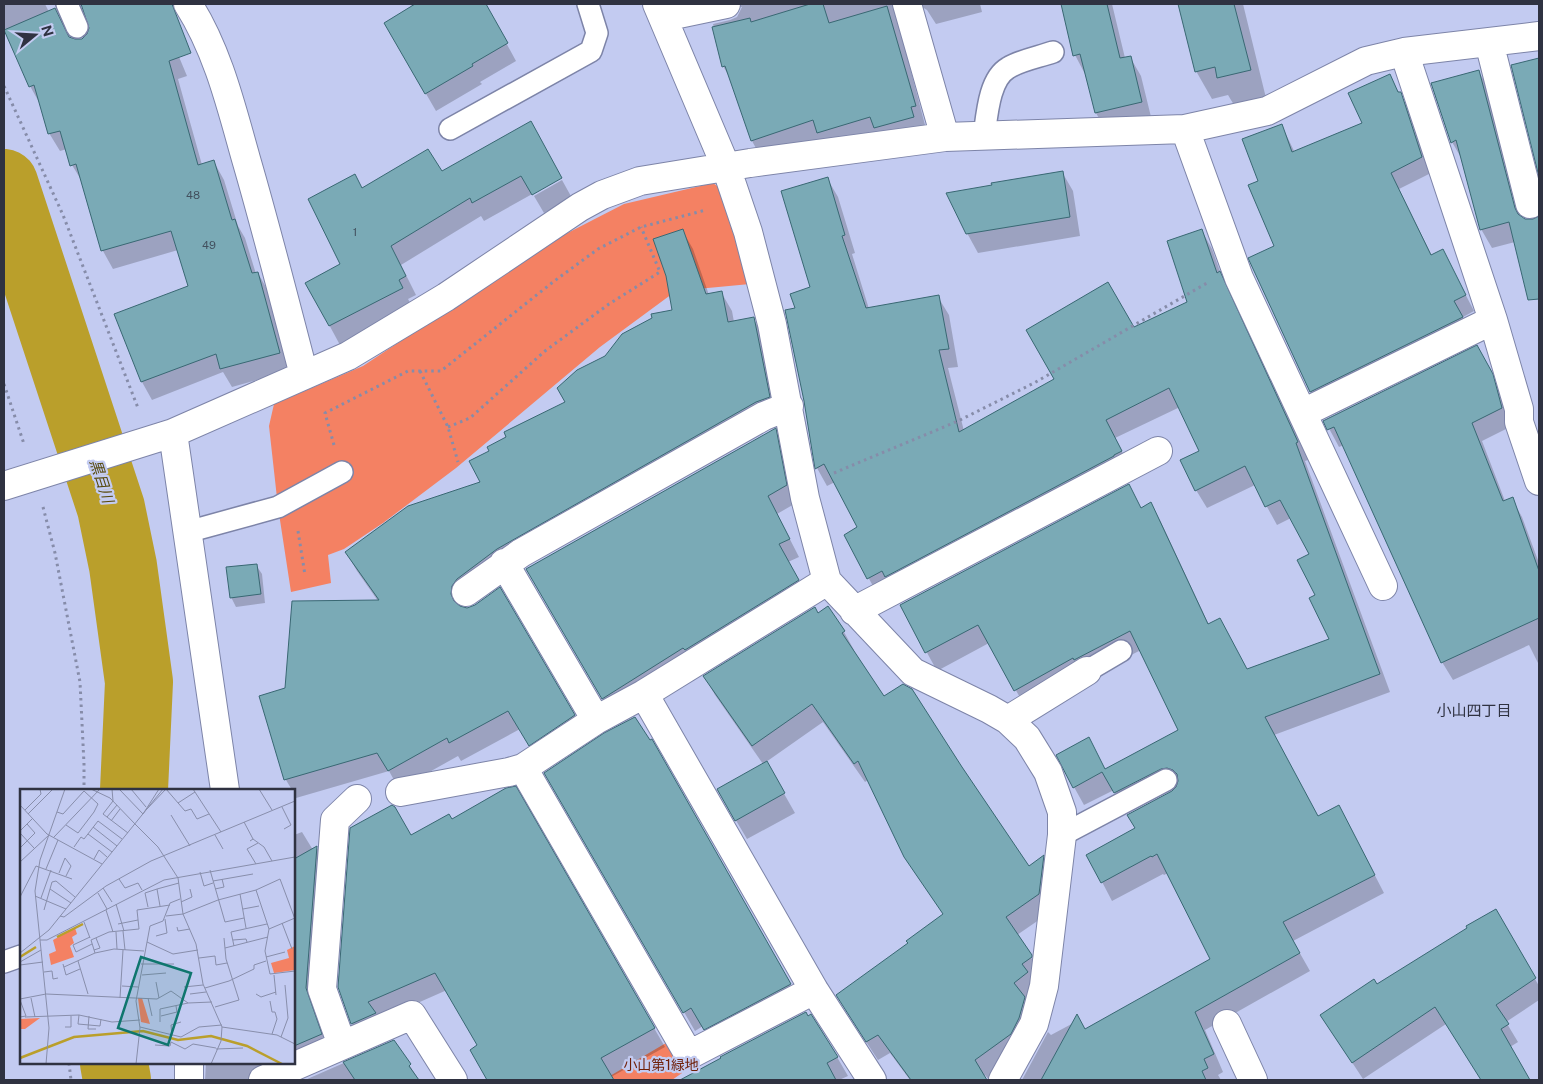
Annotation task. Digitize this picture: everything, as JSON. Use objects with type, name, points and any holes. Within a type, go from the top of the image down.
[{"type":"street","points":[[188,4],[202,26],[221,71],[261,210],[304,375]]},
{"type":"street","points":[[726,4],[660,10],[726,167],[738,202],[772,324],[803,485],[827,581],[913,672],[989,708],[1008,720],[1027,738],[1048,772],[1062,812],[1062,834],[1044,986],[1034,1024],[1002,1080]]},
{"type":"street","points":[[907,4],[945,137]]},
{"type":"street","points":[[4,486],[149,440],[348,356],[446,297],[580,207],[602,195],[640,181],[726,167],[945,137],[1185,128],[1267,111],[1366,61],[1404,52],[1539,36]]},
{"type":"street","points":[[1489,42],[1530,204]]},
{"type":"street","points":[[1404,52],[1493,320],[1519,409],[1518,422],[1539,481]]},
{"type":"street","points":[[1185,128],[1235,267],[1383,586]]},
{"type":"street","points":[[1304,413],[1493,320]]},
{"type":"street","points":[[466,592],[521,552],[764,416],[789,406]]},
{"type":"street","points":[[149,440],[187,532],[225,789]]},
{"type":"street","points":[[854,611],[1158,451]]},
{"type":"street","points":[[504,563],[596,720]]},
{"type":"street","points":[[400,792],[523,768],[596,720],[644,694],[827,581]]},
{"type":"street","points":[[1008,720],[1087,671]]},
{"type":"street","points":[[644,694],[814,990],[872,1080]]},
{"type":"street","points":[[523,768],[689,1055],[814,990]]},
{"type":"street","points":[[342,1045],[322,989],[335,820],[356,799]]},
{"type":"street","points":[[263,1080],[412,1015],[453,1080]]},
{"type":"street","points":[[1227,1024],[1253,1080]]},
{"type":"street","points":[[189,1064],[189,1080]]},
{"type":"lane","points":[[67,4],[77,27]]},
{"type":"lane","points":[[450,129],[591,51],[596,34],[588,4]]},
{"type":"lane","points":[[984,136],[987,110],[995,81],[1008,68],[1053,52]]},
{"type":"lane","points":[[187,532],[278,507],[342,472]]},
{"type":"lane","points":[[1087,671],[1121,651]]},
{"type":"lane","points":[[1062,834],[1166,780]]},
{"type":"lane","points":[[4,962],[20,956]]},
{"type":"path","points":[[4,86],[63,216],[149,440]]},
{"type":"path","points":[[342,472],[325,413],[408,371],[441,371],[590,254],[641,227],[738,202]]},
{"type":"path","points":[[448,427],[470,418],[545,351],[609,304],[660,272],[641,227]]},
{"type":"path","points":[[803,485],[958,421],[1017,392],[1235,267]]},
{"type":"path","points":[[420,371],[448,427],[458,462]]},
{"type":"path","points":[[4,384],[41,475],[80,682],[84,789]]},
{"type":"path","points":[[294,498],[305,575]]},
{"type":"path","points":[[69,1064],[71,1080]]},
{"type":"green space","points":[[713,183],[724,191],[750,284],[676,291],[600,347],[456,468],[383,523],[344,549],[328,555],[331,583],[291,592],[278,507],[269,426],[274,404],[363,366],[550,242],[624,204]]},
{"type":"green space","name":"小山第1緑地","points":[[666,1043],[682,1073],[672,1080],[603,1080]]},
{"type":"building","points":[[81,4],[172,4],[191,53],[169,61],[198,165],[214,160],[232,220],[235,219],[252,273],[258,272],[280,353],[220,369],[216,354],[141,382],[114,314],[188,286],[171,231],[101,251],[76,164],[70,166],[60,131],[48,134],[34,85],[29,87],[4,30],[55,8],[69,37],[82,39],[87,34],[89,28]]},
{"type":"building","points":[[415,4],[486,4],[508,43],[425,94],[384,23]]},
{"type":"building","points":[[810,4],[823,4],[829,23],[887,6],[916,106],[911,107],[914,117],[874,128],[870,117],[817,133],[813,120],[751,141],[725,66],[722,67],[712,27],[750,18],[751,22]]},
{"type":"building","points":[[1061,4],[1107,4],[1120,58],[1131,56],[1142,102],[1095,113],[1080,54],[1073,56]]},
{"type":"building","points":[[1178,4],[1234,4],[1251,70],[1217,78],[1215,67],[1195,72]]},
{"type":"building","points":[[1539,58],[1539,177],[1511,65]]},
{"type":"building","points":[[1479,70],[1515,208],[1518,214],[1525,219],[1533,219],[1539,216],[1539,299],[1528,300],[1509,222],[1480,230],[1456,140],[1451,143],[1431,83]]},
{"type":"building","points":[[1390,74],[1398,92],[1401,92],[1422,157],[1391,173],[1431,255],[1443,249],[1466,295],[1454,301],[1463,317],[1310,392],[1248,258],[1274,246],[1248,185],[1258,181],[1242,139],[1282,124],[1292,152],[1362,123],[1348,93]]},
{"type":"building","points":[[531,121],[562,178],[532,195],[521,176],[472,203],[470,198],[391,246],[406,276],[399,280],[403,288],[329,326],[305,283],[340,264],[308,199],[355,174],[362,188],[428,149],[442,171]]},
{"type":"building","points":[[1063,171],[1070,217],[966,234],[946,193],[992,185],[991,183]]},
{"type":"building","points":[[828,177],[845,235],[842,236],[866,308],[939,295],[949,349],[939,350],[959,432],[1054,379],[1026,330],[1108,282],[1134,327],[1187,302],[1167,241],[1202,229],[1217,273],[1220,271],[1298,442],[1296,443],[1380,674],[1265,717],[1318,816],[1339,805],[1375,875],[1283,922],[1300,953],[1195,1012],[1214,1054],[1204,1059],[1208,1068],[1202,1071],[1206,1080],[1041,1080],[1077,1014],[1085,1029],[1210,959],[1157,854],[1101,883],[1086,855],[1135,828],[1127,815],[1172,791],[1178,781],[1177,774],[1167,768],[1161,769],[1114,793],[1102,772],[1073,788],[1056,755],[1089,737],[1105,769],[1178,730],[1130,631],[1074,660],[1073,658],[1014,691],[978,625],[925,653],[900,605],[1129,484],[1141,508],[1151,502],[1208,624],[1220,618],[1247,669],[1329,639],[1309,598],[1315,595],[1297,560],[1309,554],[1280,500],[1265,507],[1245,466],[1195,491],[1180,460],[1199,451],[1169,388],[1106,420],[1122,451],[885,577],[882,571],[867,579],[844,535],[857,527],[824,464],[815,469],[804,401],[785,310],[795,308],[790,294],[810,287],[781,191]]},
{"type":"building","points":[[683,229],[706,294],[722,291],[728,322],[754,317],[770,397],[756,402],[497,549],[457,579],[452,586],[451,594],[454,601],[460,606],[467,608],[475,605],[500,587],[575,715],[529,746],[508,711],[449,743],[447,738],[388,771],[377,753],[284,780],[259,696],[285,688],[292,601],[379,600],[345,552],[408,506],[480,482],[469,461],[489,451],[487,447],[506,437],[504,432],[565,402],[557,388],[577,370],[605,356],[622,334],[652,318],[651,314],[672,310],[666,276],[653,239]]},
{"type":"building","points":[[1477,345],[1493,374],[1502,408],[1472,423],[1503,501],[1513,497],[1539,571],[1539,618],[1441,663],[1334,427],[1327,430],[1323,421]]},
{"type":"building","points":[[776,428],[787,485],[768,496],[790,539],[779,544],[799,580],[685,650],[683,648],[602,699],[526,569]]},
{"type":"building","points":[[257,564],[261,594],[230,598],[226,567]]},
{"type":"building","points":[[828,606],[845,631],[842,633],[884,696],[903,684],[912,689],[1029,866],[1044,855],[1039,894],[1006,917],[1032,957],[1022,964],[1028,972],[1014,983],[1025,997],[1019,1018],[1011,1034],[975,1060],[987,1080],[911,1080],[878,1035],[866,1042],[836,995],[908,943],[906,941],[943,914],[904,857],[858,761],[854,764],[812,704],[752,746],[703,676],[815,607],[818,613]]},
{"type":"building","points":[[635,717],[650,740],[652,739],[791,984],[704,1030],[691,1008],[683,1013],[544,773],[604,733]]},
{"type":"building","points":[[767,761],[785,793],[735,821],[717,789]]},
{"type":"building","points":[[516,786],[655,1028],[601,1058],[614,1080],[487,1080],[470,1050],[477,1045],[435,973],[368,1002],[376,1013],[351,1024],[338,987],[350,828],[392,805],[411,835],[449,814],[452,819],[506,788]]},
{"type":"building","points":[[317,846],[306,988],[322,1034],[295,1046],[295,858]]},
{"type":"building","points":[[1496,909],[1536,978],[1496,1005],[1509,1024],[1501,1029],[1530,1080],[1481,1080],[1435,1007],[1352,1063],[1320,1015],[1374,979],[1377,984],[1467,928],[1466,926]]},
{"type":"building","points":[[806,1012],[808,1016],[811,1014],[838,1057],[827,1063],[836,1080],[680,1080],[720,1057]]},
{"type":"building","points":[[394,1040],[411,1064],[409,1066],[419,1080],[355,1080],[343,1062]]},
{"type":"waterway","name":"黒目川","points":[[4,183],[111,508],[123,566],[139,682],[134,789]]},
{"type":"waterway","name":"黒目川","points":[[114,1064],[117,1080]]},
{"type":"district","name":"小山四丁目","points":[[1474,710]]}]
